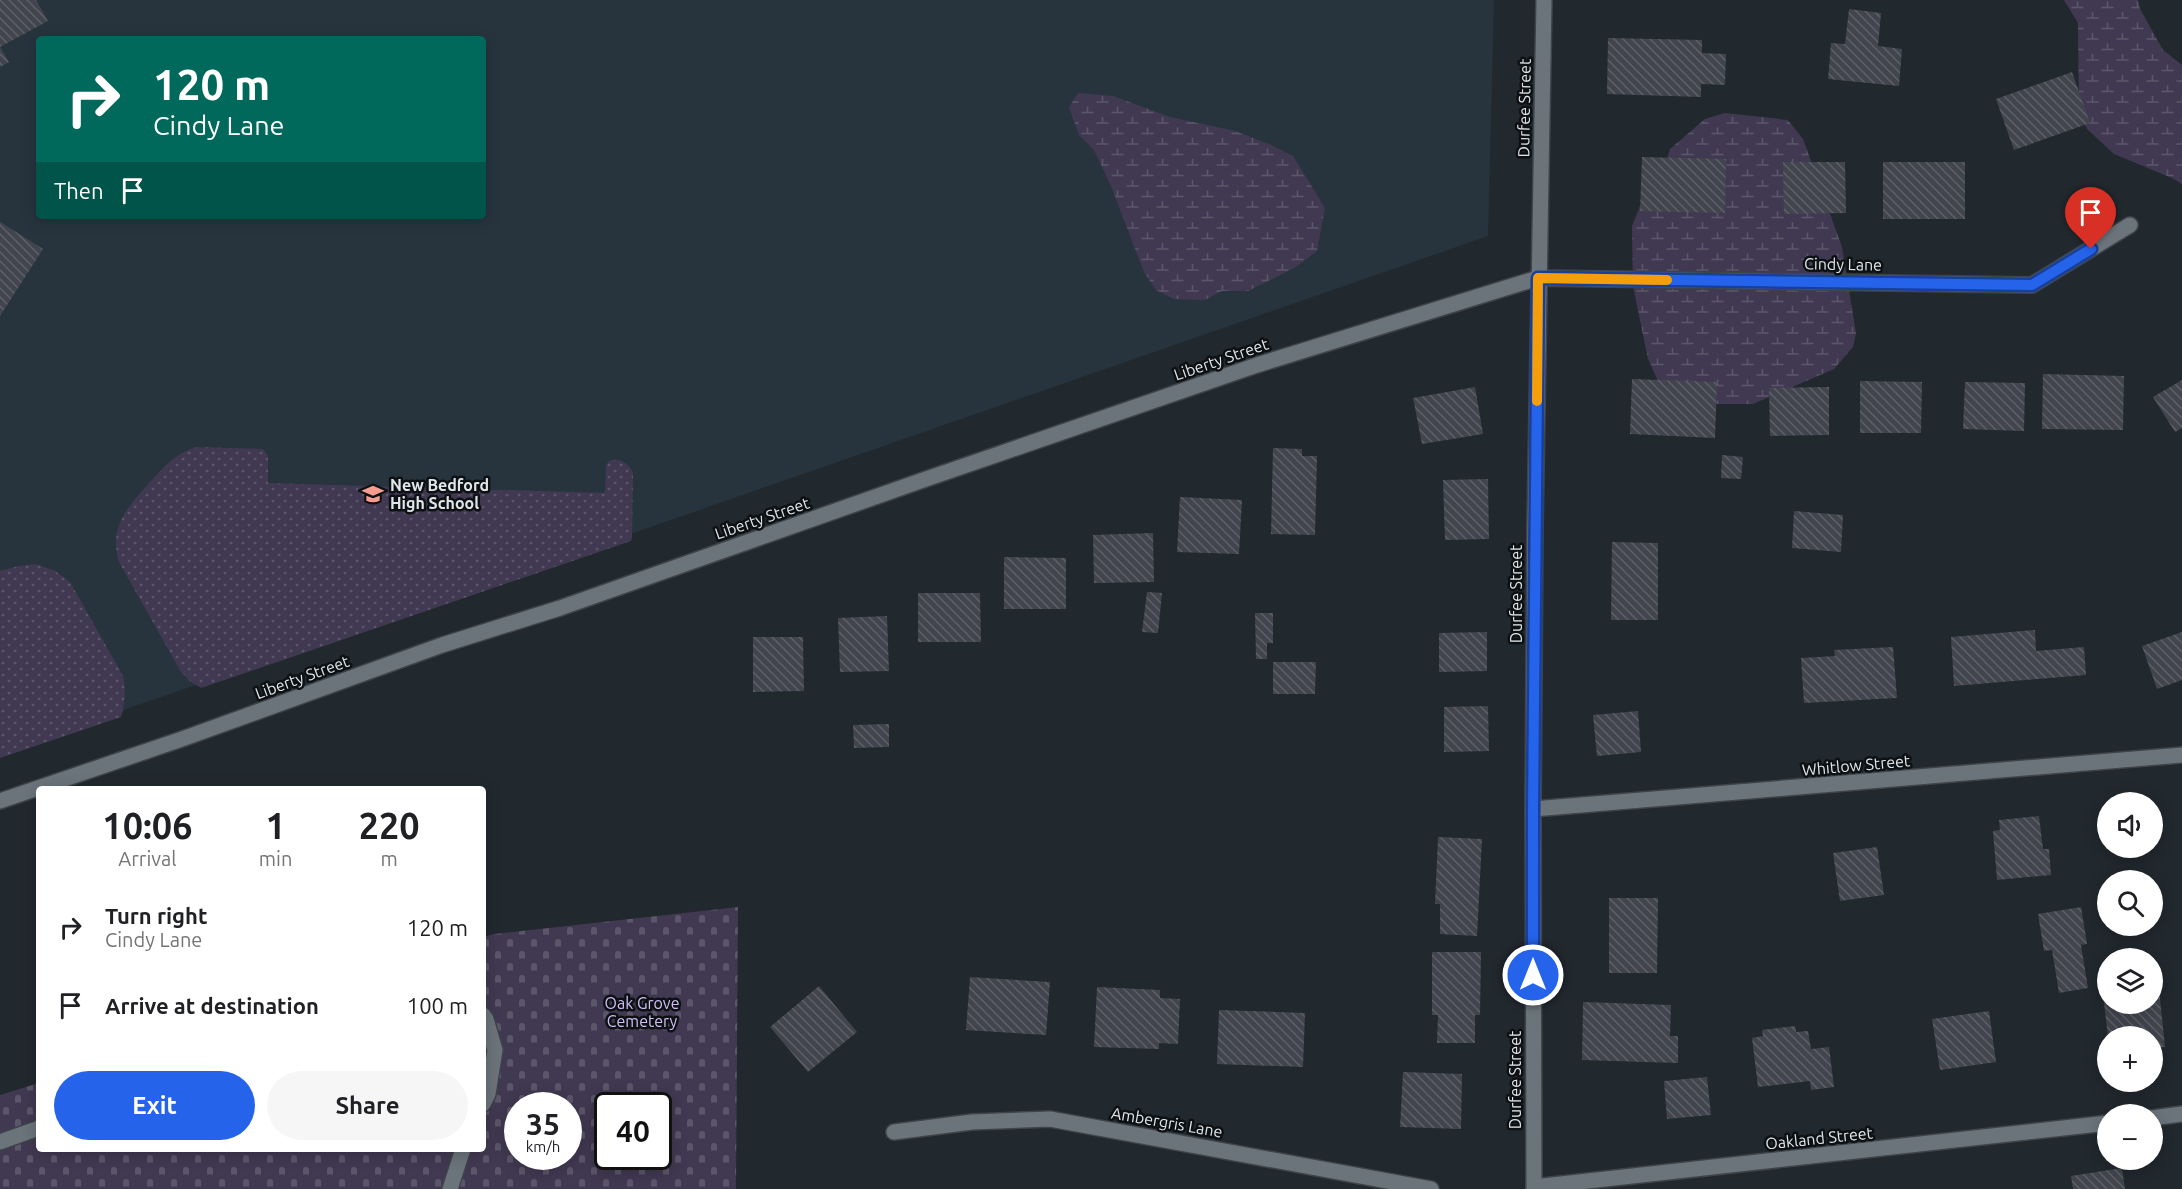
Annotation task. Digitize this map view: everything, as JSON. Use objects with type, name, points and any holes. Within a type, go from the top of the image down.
[{"type":"street","name":"Durfee Street","points":[[1534,1188],[1533,809],[1538,278],[1544,0]]},
{"type":"street","name":"Cindy Lane","points":[[1538,278],[2032,285],[2130,225]]},
{"type":"street","name":"Liberty Street","points":[[44,786],[442,645],[560,608],[1246,369],[1538,278]]},
{"type":"street","name":"Whitlow Street","points":[[1533,809],[2182,755]]},
{"type":"street","name":"Liberty Street","points":[[0,801],[36,789]]},
{"type":"street","points":[[486,1019],[495,1050],[486,1098]]},
{"type":"street","points":[[2163,1117],[2182,1114]]},
{"type":"street","name":"Ambergris Lane","points":[[894,1132],[972,1122],[1050,1119],[1431,1189]]},
{"type":"street","name":"Oakland Street","points":[[1534,1188],[2097,1124]]},
{"type":"street","points":[[0,1142],[36,1129]]},
{"type":"street","points":[[450,1189],[462,1152]]},
{"type":"shaded area","name":"New Bedford High School","points":[[0,0],[1494,0],[1488,236],[0,753]]},
{"type":"green space","points":[[2064,0],[2138,0],[2140,9],[2163,50],[2182,65],[2182,184],[2114,154],[2087,129],[2079,112],[2078,23]]},
{"type":"green space","points":[[1078,93],[1113,96],[1170,117],[1235,131],[1293,156],[1325,208],[1317,251],[1296,267],[1248,291],[1222,291],[1205,300],[1174,299],[1156,290],[1144,272],[1111,186],[1094,150],[1079,135],[1069,107]]},
{"type":"green space","points":[[1725,113],[1788,120],[1803,139],[1842,247],[1856,333],[1853,347],[1834,369],[1753,404],[1679,404],[1657,379],[1648,359],[1633,286],[1632,226],[1650,182],[1663,172],[1670,149],[1705,119]]},
{"type":"green space","points":[[197,447],[263,449],[268,456],[268,483],[605,493],[606,465],[609,461],[616,460],[626,464],[633,473],[632,537],[631,541],[201,688],[181,672],[119,562],[116,549],[119,527],[136,498],[172,460]]},
{"type":"green space","points":[[36,564],[55,571],[70,582],[122,674],[125,690],[124,706],[121,717],[0,758],[0,571]]},
{"type":"green space","name":"Oak Grove Cemetery","points":[[738,907],[736,1189],[0,1189],[0,1095],[36,1084],[36,1152],[486,1152],[486,936]]},
{"type":"building","points":[[0,0],[36,0],[48,21],[0,47]]},
{"type":"building","points":[[1849,9],[1881,13],[1878,46],[1902,49],[1899,86],[1828,79],[1831,43],[1845,44]]},
{"type":"building","points":[[1608,38],[1702,40],[1702,53],[1726,54],[1725,85],[1701,84],[1701,97],[1607,94]]},
{"type":"building","points":[[0,47],[9,62],[0,67]]},
{"type":"building","points":[[2072,72],[2090,123],[2014,150],[1996,99]]},
{"type":"building","points":[[1642,157],[1726,159],[1725,213],[1640,211]]},
{"type":"building","points":[[1783,162],[1845,162],[1846,213],[1784,214]]},
{"type":"building","points":[[1883,162],[1965,162],[1965,219],[1883,219]]},
{"type":"building","points":[[0,222],[43,249],[0,316]]},
{"type":"building","points":[[2043,374],[2124,376],[2123,430],[2042,429]]},
{"type":"building","points":[[1632,379],[1717,382],[1715,438],[1630,434]]},
{"type":"building","points":[[2182,380],[2182,428],[2175,432],[2153,397]]},
{"type":"building","points":[[1860,381],[1922,382],[1921,433],[1860,433]]},
{"type":"building","points":[[1965,382],[2025,383],[2024,431],[1963,429]]},
{"type":"building","points":[[1475,387],[1483,434],[1422,444],[1413,398]]},
{"type":"building","points":[[1829,387],[1829,435],[1770,436],[1769,388]]},
{"type":"building","points":[[1273,448],[1302,449],[1302,456],[1317,456],[1315,535],[1271,534]]},
{"type":"building","points":[[1722,455],[1743,457],[1741,479],[1721,478]]},
{"type":"building","points":[[1488,479],[1489,539],[1445,540],[1443,480]]},
{"type":"building","points":[[1180,497],[1242,500],[1239,554],[1177,552]]},
{"type":"building","points":[[1794,511],[1843,515],[1841,552],[1792,548]]},
{"type":"building","points":[[1153,533],[1154,582],[1094,583],[1093,535]]},
{"type":"building","points":[[1612,542],[1658,543],[1658,620],[1611,620]]},
{"type":"building","points":[[1004,557],[1066,558],[1066,609],[1004,609]]},
{"type":"building","points":[[1147,592],[1162,593],[1158,633],[1142,632]]},
{"type":"building","points":[[918,593],[980,593],[981,642],[918,642]]},
{"type":"building","points":[[1255,613],[1273,613],[1273,643],[1267,643],[1267,659],[1256,659]]},
{"type":"building","points":[[887,616],[889,671],[840,672],[838,618]]},
{"type":"building","points":[[2035,630],[2036,651],[2084,647],[2086,675],[1954,686],[1951,637]]},
{"type":"building","points":[[1487,632],[1487,671],[1439,672],[1439,633]]},
{"type":"building","points":[[2182,632],[2182,680],[2157,689],[2142,646]]},
{"type":"building","points":[[753,637],[803,637],[804,691],[753,692]]},
{"type":"building","points":[[1893,647],[1897,698],[1804,703],[1801,658],[1835,656],[1834,650]]},
{"type":"building","points":[[1273,662],[1316,662],[1315,694],[1273,694]]},
{"type":"building","points":[[1488,706],[1489,751],[1444,752],[1444,707]]},
{"type":"building","points":[[1638,711],[1641,752],[1597,756],[1593,715]]},
{"type":"building","points":[[889,724],[889,747],[854,748],[853,725]]},
{"type":"building","points":[[2039,816],[2043,849],[2049,849],[2051,875],[1997,880],[1993,831],[2000,830],[1999,820]]},
{"type":"building","points":[[1438,837],[1482,839],[1477,936],[1440,934],[1440,904],[1435,904]]},
{"type":"building","points":[[1877,847],[1884,895],[1840,901],[1833,853]]},
{"type":"building","points":[[1609,898],[1658,898],[1657,973],[1609,973]]},
{"type":"building","points":[[2081,907],[2087,944],[2081,945],[2088,988],[2059,993],[2052,950],[2044,951],[2038,914]]},
{"type":"building","points":[[1432,952],[1481,952],[1480,1015],[1475,1015],[1475,1043],[1437,1043],[1438,1015],[1432,1015]]},
{"type":"building","points":[[970,977],[1050,982],[1046,1035],[966,1030]]},
{"type":"building","points":[[819,986],[857,1032],[808,1072],[770,1027]]},
{"type":"building","points":[[1097,987],[1160,990],[1160,998],[1180,999],[1178,1044],[1159,1043],[1159,1049],[1094,1047]]},
{"type":"building","points":[[1583,1002],[1671,1005],[1670,1036],[1678,1036],[1678,1063],[1582,1060]]},
{"type":"building","points":[[1219,1010],[1305,1013],[1303,1067],[1217,1064]]},
{"type":"building","points":[[1989,1011],[1996,1062],[1940,1070],[1932,1019]]},
{"type":"building","points":[[2105,1014],[2162,1014],[2163,1026],[2107,1026]]},
{"type":"building","points":[[1795,1026],[1796,1032],[1808,1031],[1811,1049],[1829,1047],[1834,1087],[1811,1090],[1810,1081],[1758,1087],[1752,1038],[1763,1036],[1762,1030]]},
{"type":"building","points":[[1403,1072],[1462,1074],[1461,1129],[1400,1127]]},
{"type":"building","points":[[1707,1077],[1711,1115],[1667,1119],[1664,1081]]},
{"type":"building","points":[[2122,1170],[2125,1189],[2073,1189],[2071,1176]]},
{"type":"slow traffic","points":[[1537,401],[1538,278],[1667,280]]},
{"type":"place","name":"New Bedford High School","points":[[373,494]]},
{"type":"route","points":[[1533,975],[1538,278],[2032,285],[2091,249]]}]
